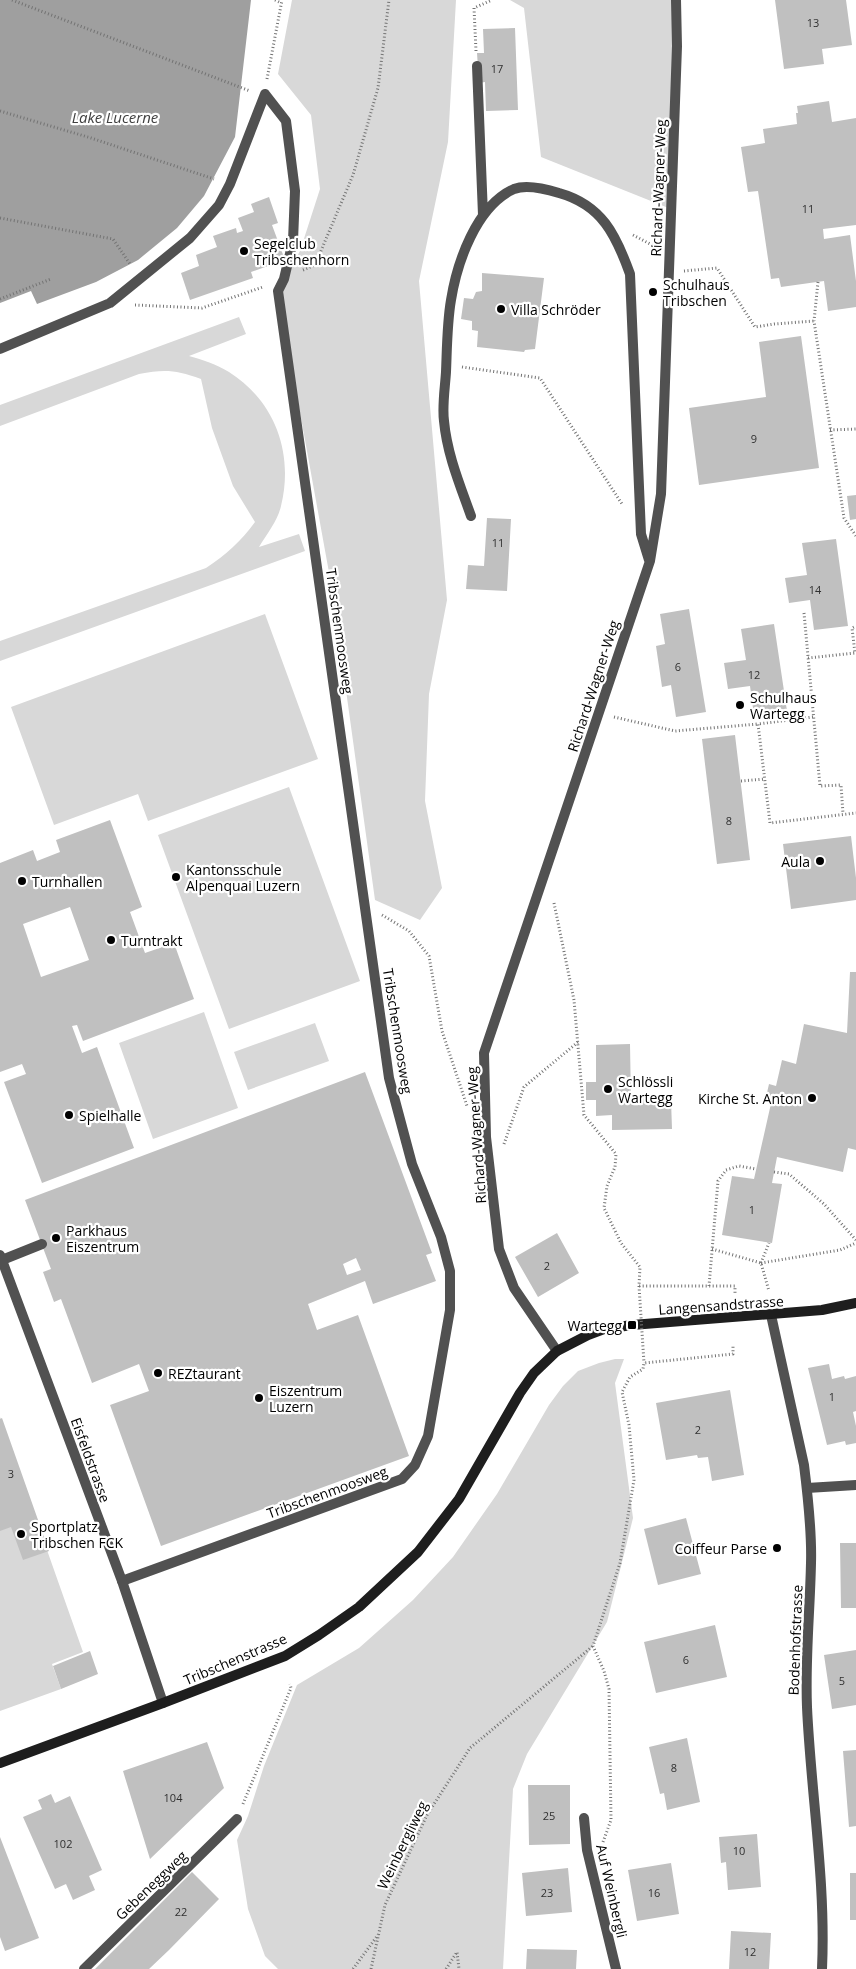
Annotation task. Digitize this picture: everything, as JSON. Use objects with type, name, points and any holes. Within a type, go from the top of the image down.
[{"type":"street","name":"Richard-Wagner-Weg","points":[[557,1351],[514,1288],[499,1249],[486,1137],[484,1053],[650,561],[661,494],[677,46],[676,0]]},
{"type":"street","points":[[476,66],[483,215]]},
{"type":"street","points":[[0,349],[110,304],[190,238],[219,205],[230,184],[265,94]]},
{"type":"street","name":"Tribschenmoosweg","points":[[122,1581],[402,1479],[415,1465],[428,1436],[450,1310],[450,1271],[441,1237],[412,1164],[389,1078],[278,291],[284,279],[293,241],[295,191],[286,121],[265,94]]},
{"type":"street","points":[[471,516],[452,463],[443,420],[451,300],[466,245],[483,215],[499,198],[516,188],[541,188],[576,198],[605,220],[620,245],[630,274],[641,534],[650,561]]},
{"type":"street","points":[[1,1258],[42,1244]]},
{"type":"street","name":"Eisfeldstrasse","points":[[1,1258],[122,1581],[163,1704]]},
{"type":"street","name":"Langensandstrasse","points":[[588,1335],[632,1325],[829,1310],[856,1303]]},
{"type":"street","name":"Bodenhofstrasse","points":[[771,1315],[804,1465],[807,1488],[811,1561],[806,1642],[807,1708],[823,1918],[822,1969]]},
{"type":"street","name":"Tribschenstrasse","points":[[0,1763],[163,1704],[285,1656],[359,1607],[424,1545],[459,1499],[520,1393],[534,1373],[557,1351],[588,1335]]},
{"type":"street","points":[[807,1488],[856,1485]]},
{"type":"street","name":"Auf Weinbergli","points":[[584,1818],[587,1850],[616,1969]]},
{"type":"street","name":"Gebeneggweg","points":[[84,1969],[236,1819]]},
{"type":"path","points":[[12,0],[242,90]]},
{"type":"path","points":[[265,94],[282,1],[275,0]]},
{"type":"path","points":[[314,265],[353,175],[378,88],[389,0]]},
{"type":"path","points":[[476,66],[474,8],[492,0]]},
{"type":"path","points":[[0,111],[91,138],[214,179]]},
{"type":"path","points":[[0,218],[113,239],[130,264]]},
{"type":"path","points":[[605,220],[670,254]]},
{"type":"path","points":[[669,273],[717,268],[755,327],[814,321]]},
{"type":"path","points":[[0,299],[51,279]]},
{"type":"path","points":[[110,304],[202,308],[284,279]]},
{"type":"path","points":[[818,282],[814,321],[830,430],[844,518],[856,536]]},
{"type":"path","points":[[446,365],[540,378],[625,509]]},
{"type":"path","points":[[830,430],[856,429]]},
{"type":"path","points":[[804,613],[820,786],[841,786],[843,814]]},
{"type":"path","points":[[808,658],[855,653],[852,628],[856,626]]},
{"type":"path","points":[[599,713],[675,732],[813,717]]},
{"type":"path","points":[[758,724],[770,822],[856,813]]},
{"type":"path","points":[[741,781],[765,779]]},
{"type":"path","points":[[547,870],[574,1000],[584,1115],[616,1154],[615,1167],[607,1186],[604,1208],[621,1243],[640,1267],[639,1286],[644,1363],[643,1369],[630,1377],[622,1392],[629,1425],[634,1480],[620,1562],[593,1646],[604,1671],[609,1689],[611,1820],[603,1842],[587,1850]]},
{"type":"path","points":[[364,904],[410,932],[429,956],[442,1031],[470,1115]]},
{"type":"path","points":[[502,1150],[524,1088],[578,1042]]},
{"type":"path","points":[[709,1286],[718,1181],[726,1170],[739,1166],[756,1169]]},
{"type":"path","points":[[712,1249],[760,1263],[840,1250],[856,1242],[824,1204],[788,1174],[774,1172]]},
{"type":"path","points":[[769,1243],[760,1263],[769,1291]]},
{"type":"path","points":[[639,1286],[735,1286],[735,1292]]},
{"type":"path","points":[[644,1363],[734,1354],[733,1346]]},
{"type":"path","name":"Weinbergliweg","points":[[371,1969],[385,1905],[427,1815],[470,1748],[593,1646]]},
{"type":"path","points":[[236,1819],[291,1688],[290,1684]]},
{"type":"path","points":[[353,1969],[378,1934]]},
{"type":"path","points":[[446,1969],[457,1952],[458,1969]]},
{"type":"shaded area","points":[[292,0],[456,0],[448,142],[419,281],[447,600],[429,694],[425,801],[442,888],[420,920],[375,900],[332,589],[278,291],[300,251],[320,189],[311,115],[278,74]]},
{"type":"shaded area","points":[[510,0],[676,0],[671,209],[541,157],[524,8]]},
{"type":"shaded area","points":[[239,317],[246,334],[189,356],[214,364],[229,372],[245,384],[269,413],[277,430],[282,448],[285,467],[284,486],[281,506],[277,516],[259,547],[299,534],[305,551],[0,661],[0,641],[206,568],[233,547],[255,522],[233,486],[212,428],[201,379],[170,371],[139,374],[0,426],[0,405]]},
{"type":"shaded area","points":[[265,614],[318,759],[148,821],[138,794],[54,825],[11,707]]},
{"type":"shaded area","points":[[289,787],[360,981],[229,1029],[158,835]]},
{"type":"shaded area","points":[[204,1012],[238,1108],[153,1139],[119,1043]]},
{"type":"shaded area","points":[[315,1023],[329,1061],[248,1090],[234,1052]]},
{"type":"shaded area","points":[[615,1359],[624,1359],[615,1383],[633,1518],[607,1622],[527,1754],[513,1789],[503,1969],[278,1969],[265,1956],[248,1909],[237,1840],[248,1816],[264,1766],[297,1685],[359,1648],[413,1600],[453,1557],[497,1494],[549,1405],[563,1386],[578,1371]]},
{"type":"shaded area","name":"Sportplatz Tribschen FCK","points":[[0,1417],[83,1652],[52,1664],[61,1689],[0,1711]]},
{"type":"water","name":"Lake Lucerne","points":[[0,0],[251,0],[235,137],[204,196],[177,228],[138,260],[96,282],[37,304],[31,291],[0,303]]},
{"type":"building","points":[[775,0],[846,0],[852,45],[822,49],[824,64],[784,69]]},
{"type":"building","points":[[515,28],[518,110],[486,111],[485,82],[479,83],[477,53],[484,53],[483,29]]},
{"type":"building","points":[[829,101],[832,122],[856,118],[856,225],[823,229],[824,239],[850,235],[856,281],[856,307],[828,311],[824,281],[781,287],[779,278],[771,279],[758,191],[748,192],[741,147],[765,143],[763,129],[797,124],[797,106]]},
{"type":"building","name":"Segelclub Tribschenhorn","points":[[269,197],[278,223],[272,225],[285,260],[251,272],[253,278],[190,300],[181,273],[199,266],[196,255],[217,247],[213,236],[236,228],[237,233],[243,231],[238,218],[254,212],[251,204]]},
{"type":"building","name":"Villa Schröder","points":[[482,273],[544,278],[535,349],[525,350],[524,352],[477,347],[478,331],[472,330],[472,321],[461,319],[464,298],[473,299],[476,292],[482,291]]},
{"type":"building","points":[[801,336],[819,468],[699,485],[689,408],[766,397],[759,342]]},
{"type":"building","points":[[856,495],[856,519],[850,520],[847,496]]},
{"type":"building","points":[[487,518],[511,519],[507,591],[466,589],[468,565],[484,566]]},
{"type":"building","points":[[836,539],[848,626],[814,630],[810,600],[789,603],[785,578],[807,575],[802,543]]},
{"type":"building","points":[[689,609],[706,712],[676,717],[671,685],[662,687],[656,646],[665,644],[660,614]]},
{"type":"building","points":[[774,624],[787,711],[754,716],[750,686],[728,689],[724,663],[746,660],[741,629]]},
{"type":"building","points":[[735,735],[750,860],[717,864],[702,739]]},
{"type":"building","points":[[110,820],[142,907],[130,912],[145,953],[174,943],[194,999],[83,1041],[77,1025],[72,1026],[82,1053],[97,1047],[134,1148],[42,1183],[4,1082],[26,1074],[22,1064],[0,1072],[0,863],[33,850],[37,861],[60,852],[56,840]],"holes":[[[70,907],[89,960],[41,977],[23,924]]]},
{"type":"building","name":"Aula","points":[[851,836],[856,878],[856,900],[791,909],[783,844]]},
{"type":"building","name":"Kirche St. Anton","points":[[850,972],[856,972],[856,1150],[848,1148],[843,1172],[777,1157],[772,1183],[782,1184],[772,1243],[722,1235],[732,1176],[754,1179],[772,1099],[766,1097],[769,1084],[776,1086],[782,1060],[796,1064],[804,1024],[847,1033]]},
{"type":"building","name":"Schlössli Wartegg","points":[[630,1044],[631,1103],[642,1103],[642,1097],[655,1097],[655,1100],[671,1100],[672,1129],[612,1130],[612,1115],[596,1116],[596,1100],[586,1100],[586,1082],[596,1082],[596,1045]]},
{"type":"building","points":[[365,1072],[432,1253],[426,1255],[436,1281],[373,1304],[365,1281],[308,1304],[317,1330],[358,1315],[409,1456],[161,1546],[110,1405],[149,1391],[139,1364],[92,1383],[61,1299],[54,1302],[43,1272],[51,1269],[25,1200]],"holes":[[[356,1258],[361,1270],[347,1275],[343,1264]]]},
{"type":"building","points":[[557,1233],[579,1273],[538,1297],[515,1257]]},
{"type":"building","points":[[829,1364],[832,1379],[844,1376],[845,1379],[856,1376],[856,1411],[853,1412],[856,1426],[856,1443],[846,1445],[845,1441],[827,1445],[808,1368]]},
{"type":"building","points":[[730,1390],[744,1475],[712,1481],[708,1457],[698,1458],[697,1455],[666,1460],[656,1403]]},
{"type":"building","points":[[2,1418],[49,1551],[23,1560],[11,1527],[0,1531],[0,1419]]},
{"type":"building","points":[[686,1518],[701,1574],[658,1585],[644,1529]]},
{"type":"building","points":[[840,1543],[856,1543],[856,1608],[841,1608]]},
{"type":"building","points":[[715,1625],[727,1677],[656,1693],[644,1642]]},
{"type":"building","points":[[856,1650],[856,1705],[832,1709],[824,1655]]},
{"type":"building","points":[[90,1651],[98,1674],[61,1689],[53,1666]]},
{"type":"building","points":[[687,1738],[700,1802],[667,1810],[664,1793],[660,1794],[649,1747]]},
{"type":"building","points":[[207,1742],[224,1788],[150,1859],[123,1771]]},
{"type":"building","points":[[856,1750],[856,1826],[849,1827],[843,1751]]},
{"type":"building","points":[[528,1785],[570,1785],[570,1844],[529,1845]]},
{"type":"building","points":[[51,1794],[55,1803],[70,1796],[102,1870],[89,1876],[95,1890],[73,1900],[66,1884],[55,1889],[23,1817],[42,1809],[38,1800]]},
{"type":"building","points":[[757,1834],[761,1887],[728,1890],[726,1862],[721,1863],[719,1837]]},
{"type":"building","points":[[0,1837],[39,1938],[5,1951],[0,1937]]},
{"type":"building","points":[[671,1863],[679,1914],[637,1921],[628,1870]]},
{"type":"building","points":[[568,1868],[572,1912],[526,1916],[522,1873]]},
{"type":"building","points":[[192,1872],[219,1899],[169,1950],[149,1969],[95,1969]]},
{"type":"building","points":[[850,1873],[856,1873],[856,1920],[850,1920]]},
{"type":"building","points":[[731,1931],[771,1933],[769,1969],[729,1969]]},
{"type":"building","points":[[527,1949],[577,1950],[576,1969],[526,1969]]},
{"type":"place","name":"Segelclub Tribschenhorn","points":[[244,251]]},
{"type":"place","name":"Schulhaus Tribschen","points":[[653,292]]},
{"type":"place","name":"Villa Schröder","points":[[501,309]]},
{"type":"place","name":"Schulhaus Wartegg","points":[[740,705]]},
{"type":"place","name":"Aula","points":[[820,861]]},
{"type":"place","name":"Kantonsschule Alpenquai Luzern","points":[[176,877]]},
{"type":"place","name":"Turnhallen","points":[[22,881]]},
{"type":"place","name":"Turntrakt","points":[[111,940]]},
{"type":"place","name":"Schlössli Wartegg","points":[[608,1089]]},
{"type":"place","name":"Kirche St. Anton","points":[[812,1098]]},
{"type":"place","name":"Spielhalle","points":[[69,1115]]},
{"type":"place","name":"Parkhaus Eiszentrum","points":[[56,1238]]},
{"type":"place","name":"Wartegg","points":[[632,1325]]},
{"type":"place","name":"REZtaurant","points":[[158,1373]]},
{"type":"place","name":"Eiszentrum Luzern","points":[[259,1398]]},
{"type":"place","name":"Sportplatz Tribschen FCK","points":[[21,1534]]},
{"type":"place","name":"Coiffeur Parse","points":[[777,1548]]}]
